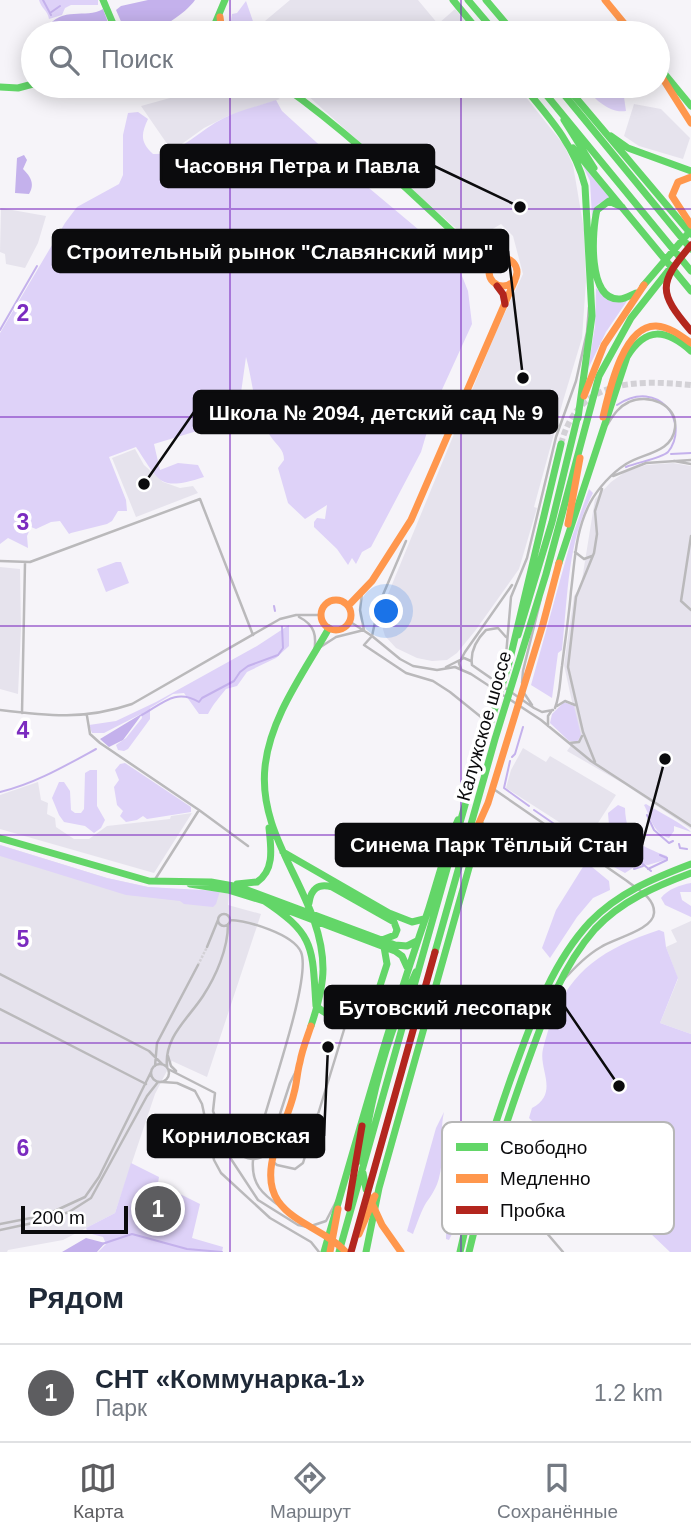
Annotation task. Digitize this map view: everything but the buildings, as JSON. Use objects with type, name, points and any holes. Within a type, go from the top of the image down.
[{"type":"main road","points":[[103,0],[112,21]]},
{"type":"main road","points":[[216,21],[225,0]]},
{"type":"main road","points":[[453,0],[470,21]]},
{"type":"main road","points":[[468,0],[486,21]]},
{"type":"main road","points":[[486,0],[504,21]]},
{"type":"main road","points":[[605,0],[622,21]]},
{"type":"main road","points":[[221,11],[221,21]]},
{"type":"main road","points":[[670,82],[691,106]]},
{"type":"main road","points":[[0,87],[21,87]]},
{"type":"main road","points":[[670,88],[691,123]]},
{"type":"main road","points":[[300,98],[405,187],[480,257],[491,279],[503,294],[505,306]]},
{"type":"main road","points":[[533,98],[689,289]]},
{"type":"main road","points":[[549,98],[691,271]]},
{"type":"main road","points":[[567,98],[691,247]]},
{"type":"main road","points":[[576,98],[691,229]]},
{"type":"main road","points":[[555,106],[608,189]]},
{"type":"main road","points":[[599,125],[628,148],[691,172]]},
{"type":"main road","points":[[566,537],[592,331],[585,186],[581,167],[568,142]]},
{"type":"main road","points":[[676,210],[673,200],[674,187],[680,180],[691,177]]},
{"type":"main road","points":[[622,207],[614,202],[605,202],[600,205],[595,215],[599,287],[607,295],[622,299],[632,296],[644,285]]},
{"type":"main road","name":"Калужское шоссе","points":[[349,1252],[463,860],[495,739],[546,574],[591,374],[604,345],[644,285],[691,229]]},
{"type":"main road","name":"Калужское шоссе","points":[[341,1248],[465,805],[582,419],[621,331],[642,302],[691,247]]},
{"type":"main road","points":[[348,606],[379,572],[411,520],[515,280],[517,269],[513,262],[506,258],[487,260],[480,257]]},
{"type":"main road","points":[[489,271],[491,263],[498,258]]},
{"type":"main road","points":[[673,267],[664,285],[666,299],[691,331]]},
{"type":"main road","points":[[495,284],[506,286],[515,280]]},
{"type":"main road","points":[[594,453],[619,363],[632,338],[643,330],[659,327],[675,331],[691,343]]},
{"type":"main road","points":[[366,1252],[379,1188],[492,788],[543,624],[566,537],[627,357],[638,341],[648,335],[661,333],[679,341],[691,351]]},
{"type":"main road","points":[[509,663],[561,444]]},
{"type":"main road","points":[[330,601],[341,601],[348,606],[351,613],[349,621],[341,629],[329,628],[321,615],[324,607],[330,601]]},
{"type":"main road","points":[[0,838],[153,881],[230,884],[256,882],[265,876],[270,854],[264,787],[267,755],[286,707],[329,628]]},
{"type":"main road","points":[[463,860],[488,803]]},
{"type":"main road","points":[[321,1252],[445,850],[465,805]]},
{"type":"main road","points":[[269,822],[279,849],[300,883],[309,905],[317,931],[323,968],[316,1006],[271,1180],[276,1199],[284,1209],[331,1237],[349,1252],[379,1188]]},
{"type":"main road","points":[[279,849],[389,913],[415,922],[423,920],[427,914]]},
{"type":"main road","points":[[497,1122],[545,988],[565,953],[583,929],[606,907],[635,887],[691,864]]},
{"type":"main road","points":[[506,1122],[556,988],[569,962],[611,914],[668,881],[691,873]]},
{"type":"main road","points":[[181,883],[228,890],[263,900],[383,943],[403,947],[418,939]]},
{"type":"main road","points":[[230,884],[264,894],[383,943],[400,954],[408,969]]},
{"type":"main road","points":[[309,905],[313,890],[320,885],[329,886],[394,922],[396,934],[383,943]]},
{"type":"main road","points":[[263,900],[297,923],[308,938],[312,954],[316,1006]]},
{"type":"main road","points":[[316,1006],[326,1013],[362,1024],[370,1018],[387,964],[383,943]]},
{"type":"main road","points":[[399,1249],[375,1212],[365,1185],[364,1138],[404,996],[421,964]]},
{"type":"main road","points":[[341,1248],[364,1110]]},
{"type":"main road","points":[[330,1252],[340,1193]]},
{"type":"main road","points":[[460,1252],[464,1234]]},
{"type":"main road","points":[[469,1252],[473,1234]]},
{"type":"street","points":[[505,678],[510,603],[527,558],[556,437],[570,404],[582,359],[587,332],[590,280]]},
{"type":"street","points":[[554,709],[565,649],[575,552],[583,518],[591,502],[610,477],[629,462],[667,445],[674,433],[674,417],[670,410],[660,403],[648,399],[633,400],[614,414],[598,442]]},
{"type":"street","points":[[610,477],[642,464],[667,460],[691,462]]},
{"type":"street","points":[[598,765],[591,755],[583,732],[569,663],[576,597],[594,553],[597,534],[595,511],[604,485]]},
{"type":"street","points":[[0,561],[25,563],[200,499],[253,635]]},
{"type":"street","points":[[691,536],[691,550],[681,601],[691,610]]},
{"type":"street","points":[[406,541],[379,604],[372,636],[364,645],[406,673],[433,681],[481,717],[491,721]]},
{"type":"street","points":[[575,552],[584,559],[590,558],[594,553]]},
{"type":"street","points":[[22,713],[25,563]]},
{"type":"street","points":[[526,700],[522,681],[546,574]]},
{"type":"street","points":[[462,670],[458,665],[461,659],[518,578]]},
{"type":"street","points":[[362,593],[359,610],[364,630]]},
{"type":"street","points":[[296,615],[308,622],[313,629],[316,640],[313,658]]},
{"type":"street","points":[[0,710],[54,717],[110,712],[132,704],[275,622],[296,615],[321,615]]},
{"type":"street","points":[[491,616],[490,623],[503,632],[508,641]]},
{"type":"street","points":[[349,621],[413,666],[443,669],[455,667],[483,682],[548,726],[598,765],[691,826]]},
{"type":"street","points":[[462,670],[469,670],[474,648],[483,632],[495,627]]},
{"type":"street","points":[[318,649],[336,637],[364,630]]},
{"type":"street","points":[[443,669],[467,658],[485,676],[526,700],[534,708],[546,712],[554,709]]},
{"type":"street","points":[[548,726],[548,716],[565,701],[573,703],[578,712]]},
{"type":"street","points":[[87,716],[89,734],[100,743],[248,846]]},
{"type":"street","points":[[565,741],[573,744],[579,742],[583,732]]},
{"type":"street","points":[[492,788],[635,887],[646,896],[654,911],[649,924],[590,954],[556,988]]},
{"type":"street","points":[[153,881],[199,810]]},
{"type":"street","points":[[163,1082],[169,1077],[168,1048],[179,1027],[215,976],[226,940],[228,915],[224,914],[218,920],[207,947]]},
{"type":"street","points":[[218,920],[222,925],[246,923],[292,939],[299,947],[303,962],[300,991],[253,1160],[254,1180],[266,1196],[284,1209]]},
{"type":"street","points":[[0,1224],[46,1214],[85,1197],[99,1177],[155,1066],[157,1043],[198,965]]},
{"type":"street","points":[[0,974],[154,1056],[168,1068],[215,1093],[213,1111],[226,1146],[258,1200],[298,1225],[308,1227],[326,1221],[340,1193]]},
{"type":"street","points":[[0,1009],[146,1084]]},
{"type":"street","points":[[269,1151],[271,1160],[277,1165],[295,1169],[303,1163],[347,1020]]},
{"type":"street","points":[[168,1048],[171,1066],[181,1075]]},
{"type":"street","points":[[155,1066],[162,1064]]},
{"type":"street","points":[[226,1146],[251,1160],[263,1158],[269,1151],[290,1083],[299,1064]]},
{"type":"street","points":[[151,1073],[153,1079],[158,1082],[177,1083],[195,1091],[202,1104],[214,1160],[221,1173],[270,1218],[311,1242],[321,1252]]},
{"type":"street","points":[[0,1230],[29,1226],[56,1217],[91,1198],[147,1096],[158,1082]]},
{"type":"street","points":[[548,1234],[563,1252]]},
{"type":"shaded area","points":[[39,0],[98,0],[98,5],[71,5],[65,8],[62,15],[49,19]]},
{"type":"shaded area","points":[[148,0],[195,0],[171,21],[121,21],[116,10],[121,6]]},
{"type":"shaded area","points":[[290,0],[418,0],[436,21],[265,21]]},
{"type":"shaded area","points":[[246,1],[253,21],[231,21],[232,14],[237,13]]},
{"type":"shaded area","points":[[103,9],[108,21],[53,21],[67,15]]},
{"type":"shaded area","points":[[455,9],[465,21],[441,21]]},
{"type":"shaded area","points":[[170,98],[280,99],[228,116],[204,128],[172,151],[141,106]]},
{"type":"shaded area","points":[[310,98],[527,98],[564,145],[573,165],[584,230],[586,281],[582,338],[534,507],[537,508],[519,569],[457,653],[447,660],[432,661],[417,658],[396,648],[385,636],[379,616],[496,332],[523,274],[513,236],[501,224],[471,242]]},
{"type":"shaded area","points":[[595,98],[624,98],[626,111],[608,108]]},
{"type":"shaded area","points":[[276,100],[282,111],[338,162],[456,261],[468,291],[472,324],[435,405],[421,452],[371,547],[362,552],[356,564],[352,558],[348,565],[337,549],[314,527],[317,518],[325,519],[327,505],[305,519],[288,503],[278,468],[284,460],[283,453],[261,418],[246,357],[240,400],[220,424],[154,444],[160,470],[178,463],[198,465],[204,477],[177,483],[161,480],[136,447],[109,457],[126,500],[127,511],[118,511],[107,524],[69,534],[60,521],[36,529],[31,527],[27,536],[28,548],[8,538],[0,544],[0,333],[77,207],[119,184],[123,175],[123,135],[128,113],[138,112],[148,119],[143,134],[144,142],[153,154],[171,151],[224,118]]},
{"type":"shaded area","points":[[634,104],[661,109],[690,138],[683,159],[639,146],[624,136]]},
{"type":"shaded area","points":[[24,155],[27,160],[23,169],[32,184],[29,194],[15,193],[17,158]]},
{"type":"shaded area","points":[[583,166],[611,199],[598,204],[592,217],[590,181]]},
{"type":"shaded area","points":[[1,208],[46,216],[38,243],[25,268],[6,264],[5,254],[0,252]]},
{"type":"shaded area","points":[[596,288],[614,299],[627,301],[606,332],[588,369],[595,326]]},
{"type":"shaded area","points":[[135,449],[144,465],[163,482],[180,488],[193,486],[198,493],[136,517],[112,458]]},
{"type":"shaded area","points":[[673,463],[691,466],[691,829],[624,784],[567,751],[579,734],[564,665],[574,596],[581,586],[595,499],[625,472],[646,465]]},
{"type":"shaded area","points":[[589,489],[593,493],[584,511],[573,550],[562,650],[558,653],[552,698],[531,685],[572,537]]},
{"type":"shaded area","points":[[121,562],[129,583],[106,592],[97,569]]},
{"type":"shaded area","points":[[0,567],[20,569],[18,694],[0,689]]},
{"type":"shaded area","points":[[289,625],[289,646],[276,658],[247,672],[237,686],[226,689],[208,714],[199,714],[184,693],[173,694],[150,708],[150,719],[124,751],[118,750],[116,745],[126,738],[142,718],[141,714],[104,733],[92,733],[89,725],[116,721],[156,702],[257,646]]},
{"type":"shaded area","points":[[564,702],[574,706],[581,735],[577,742],[569,741],[550,723],[552,714]]},
{"type":"shaded area","points":[[143,713],[123,740],[109,747],[100,739]]},
{"type":"shaded area","points":[[523,748],[546,762],[550,756],[616,795],[587,840],[506,788],[511,770]]},
{"type":"shaded area","points":[[125,763],[191,807],[191,812],[147,819],[143,816],[126,822],[120,816],[123,811],[117,805],[114,787],[119,780],[115,770]]},
{"type":"shaded area","points":[[97,770],[97,806],[105,820],[101,828],[94,833],[85,826],[64,822],[52,798],[59,782],[64,782],[70,791],[71,810],[81,813],[84,809],[85,773]]},
{"type":"shaded area","points":[[38,782],[41,800],[48,803],[47,814],[55,818],[56,827],[74,839],[89,839],[107,826],[170,819],[171,816],[192,813],[154,873],[0,829],[0,795]]},
{"type":"shaded area","points":[[618,805],[625,808],[628,828],[636,840],[668,859],[648,865],[639,864],[625,873],[612,866],[609,858],[613,853],[625,860],[633,859],[627,851],[620,851],[610,838],[608,813]]},
{"type":"shaded area","points":[[644,805],[691,832],[674,826],[669,838],[659,833]]},
{"type":"shaded area","points":[[0,845],[107,878],[148,887],[229,893],[228,905],[261,914],[207,1077],[172,1061],[155,1094],[115,1213],[63,1240],[7,1252],[0,1252]]},
{"type":"shaded area","points":[[0,845],[107,878],[148,887],[220,891],[213,907],[126,895],[0,856]]},
{"type":"shaded area","points":[[586,862],[609,881],[610,890],[593,898],[550,958],[542,948],[556,910]]},
{"type":"shaded area","points":[[691,883],[691,892],[680,892],[682,900],[691,906],[691,917],[665,905],[661,898],[664,895],[674,888]]},
{"type":"shaded area","points":[[691,921],[691,1034],[660,1023],[678,979],[666,947],[677,942],[671,930]]},
{"type":"shaded area","points":[[659,930],[664,932],[666,947],[678,978],[660,1023],[691,1034],[691,1252],[670,1252],[651,1234],[674,1234],[674,1122],[533,1122],[529,1118],[532,1108],[545,1095],[543,1049],[559,1004],[570,986],[598,959]]},
{"type":"shaded area","points":[[444,1112],[439,1178],[413,1234],[407,1231],[436,1128]]},
{"type":"shaded area","points":[[131,1163],[159,1177],[158,1183],[200,1204],[192,1238],[223,1247],[222,1252],[98,1252],[106,1244],[103,1237],[88,1233],[86,1228],[115,1213]]},
{"type":"shaded area","points":[[86,1238],[105,1243],[97,1252],[62,1252]]},
{"type":"waterway","points":[[43,0],[51,15]]},
{"type":"waterway","points":[[50,13],[60,6]]},
{"type":"waterway","points":[[0,330],[37,266]]},
{"type":"waterway","points":[[617,405],[632,398],[646,396],[658,400],[667,407],[676,428],[674,441],[668,452],[626,467]]},
{"type":"waterway","points":[[671,454],[691,453]]},
{"type":"waterway","points":[[274,606],[275,611]]},
{"type":"waterway","points":[[142,715],[176,697],[183,696],[199,702],[234,681],[248,666],[278,655],[283,648],[282,627]]},
{"type":"waterway","points":[[512,757],[523,727]]},
{"type":"waterway","points":[[0,792],[37,779],[96,749]]},
{"type":"waterway","points":[[510,761],[504,788],[529,806]]},
{"type":"waterway","points":[[534,810],[579,841]]},
{"type":"waterway","points":[[647,815],[654,830],[669,843],[673,841]]},
{"type":"waterway","points":[[679,844],[680,848],[687,849]]},
{"type":"waterway","points":[[586,845],[606,860]]},
{"type":"waterway","points":[[648,869],[667,860],[660,855]]},
{"type":"waterway","points":[[621,856],[638,860],[651,871]]},
{"type":"waterway","points":[[634,869],[643,866]]},
{"type":"waterway","points":[[102,1244],[132,1234],[187,1249],[222,1252]]},
{"type":"tunnel","points":[[561,444],[569,422],[581,406],[595,395],[630,384],[691,385]]},
{"type":"tunnel","points":[[198,965],[207,947]]},
{"type":"traffic: fast","points":[[103,0],[112,21]]},
{"type":"traffic: fast","points":[[216,21],[225,0]]},
{"type":"traffic: fast","points":[[453,0],[470,21]]},
{"type":"traffic: fast","points":[[468,0],[486,21]]},
{"type":"traffic: fast","points":[[486,0],[504,21]]},
{"type":"traffic: fast","points":[[670,81],[691,106]]},
{"type":"traffic: fast","points":[[0,87],[21,87]]},
{"type":"traffic: fast","points":[[299,98],[384,168],[480,257],[489,271]]},
{"type":"traffic: fast","points":[[533,98],[568,145],[585,186],[592,316],[578,418]]},
{"type":"traffic: fast","points":[[549,98],[691,271]]},
{"type":"traffic: fast","points":[[567,98],[691,249]]},
{"type":"traffic: fast","points":[[576,98],[691,234]]},
{"type":"traffic: fast","points":[[564,120],[594,168]]},
{"type":"traffic: fast","points":[[611,136],[628,148],[691,171]]},
{"type":"traffic: fast","points":[[573,148],[691,291]]},
{"type":"traffic: fast","points":[[622,207],[609,201],[597,210],[594,263],[602,289],[609,297],[622,299],[636,293]]},
{"type":"traffic: fast","points":[[643,286],[691,230]]},
{"type":"traffic: fast","points":[[546,574],[599,376],[631,318],[672,266]]},
{"type":"traffic: fast","points":[[559,563],[627,357],[641,340],[657,334],[673,338],[691,351]]},
{"type":"traffic: fast","points":[[518,635],[552,522],[578,415]]},
{"type":"traffic: fast","points":[[339,1252],[465,805],[509,663],[561,444]]},
{"type":"traffic: fast","points":[[435,952],[495,739],[546,574]]},
{"type":"traffic: fast","points":[[311,1026],[322,983],[320,942],[313,917],[271,820],[265,794],[265,767],[268,748],[281,712],[329,628]]},
{"type":"traffic: fast","points":[[324,1252],[387,1038],[458,820]]},
{"type":"traffic: fast","points":[[366,1252],[379,1188],[481,825]]},
{"type":"traffic: fast","points":[[237,884],[257,882],[267,871],[270,858],[269,828]]},
{"type":"traffic: fast","points":[[0,838],[149,881],[211,882],[239,887],[395,945],[407,946],[417,941]]},
{"type":"traffic: fast","points":[[283,852],[389,913],[412,922],[424,919]]},
{"type":"traffic: fast","points":[[496,1122],[543,996],[576,939],[590,922],[612,903],[650,881],[691,864]]},
{"type":"traffic: fast","points":[[507,1122],[552,1000],[582,945],[605,919],[628,902],[691,873]]},
{"type":"traffic: fast","points":[[190,884],[228,890],[264,901]]},
{"type":"traffic: fast","points":[[309,903],[316,888],[332,887],[394,922],[397,930],[395,935],[382,940]]},
{"type":"traffic: fast","points":[[263,900],[302,933],[311,956],[316,1006],[334,1017],[355,1022],[369,1020],[387,964],[384,947]]},
{"type":"traffic: fast","points":[[271,904],[395,951],[402,956],[407,967]]},
{"type":"traffic: fast","points":[[362,1162],[382,1065],[416,972]]},
{"type":"traffic: fast","points":[[363,1173],[366,1189]]},
{"type":"traffic: fast","points":[[460,1252],[464,1234]]},
{"type":"traffic: fast","points":[[469,1252],[474,1234]]},
{"type":"traffic: slow","points":[[605,0],[622,21]]},
{"type":"traffic: slow","points":[[220,17],[220,21]]},
{"type":"traffic: slow","points":[[670,90],[691,123]]},
{"type":"traffic: slow","points":[[691,177],[678,182],[672,196],[691,225]]},
{"type":"traffic: slow","points":[[503,258],[513,262],[517,272],[513,282],[503,286],[493,282],[489,272],[493,262],[503,258]]},
{"type":"traffic: slow","points":[[348,606],[372,581],[411,520],[515,280]]},
{"type":"traffic: slow","points":[[584,396],[604,345],[644,285]]},
{"type":"traffic: slow","points":[[603,417],[619,362],[635,336],[644,329],[656,326],[679,334],[691,343]]},
{"type":"traffic: slow","points":[[568,524],[580,458]]},
{"type":"traffic: slow","points":[[471,841],[488,803],[559,563]]},
{"type":"traffic: slow","points":[[336,600],[342,601],[350,609],[351,615],[350,621],[342,629],[336,630],[330,629],[322,621],[321,615],[322,609],[330,601],[336,600]]},
{"type":"traffic: slow","points":[[311,1026],[272,1162],[272,1189],[278,1201],[293,1216],[330,1238],[346,1252]]},
{"type":"traffic: slow","points":[[359,1234],[375,1196]]},
{"type":"traffic: slow","points":[[369,1197],[382,1225],[401,1252]]},
{"type":"traffic: slow","points":[[330,1252],[338,1209]]},
{"type":"traffic: jam","points":[[691,245],[672,269],[666,288],[672,307],[691,331]]},
{"type":"traffic: jam","points":[[497,286],[503,294],[505,304]]},
{"type":"traffic: jam","points":[[351,1252],[435,952]]},
{"type":"traffic: jam","points":[[348,1208],[362,1126]]},
{"type":"place","name":"Часовня Петра и Павла","points":[[520,207]]},
{"type":"place","name":"Строительный рынок \"Славянский мир\"","points":[[523,378]]},
{"type":"place","name":"Школа № 2094, детский сад № 9","points":[[144,484]]},
{"type":"place","name":"Синема Парк Тёплый Стан","points":[[665,759]]},
{"type":"place","name":"Корниловская","points":[[328,1047]]},
{"type":"place","name":"Бутовский лесопарк","points":[[619,1086]]},
{"type":"place","name":"СНТ «Коммунарка-1»","points":[[158,1209]]}]
